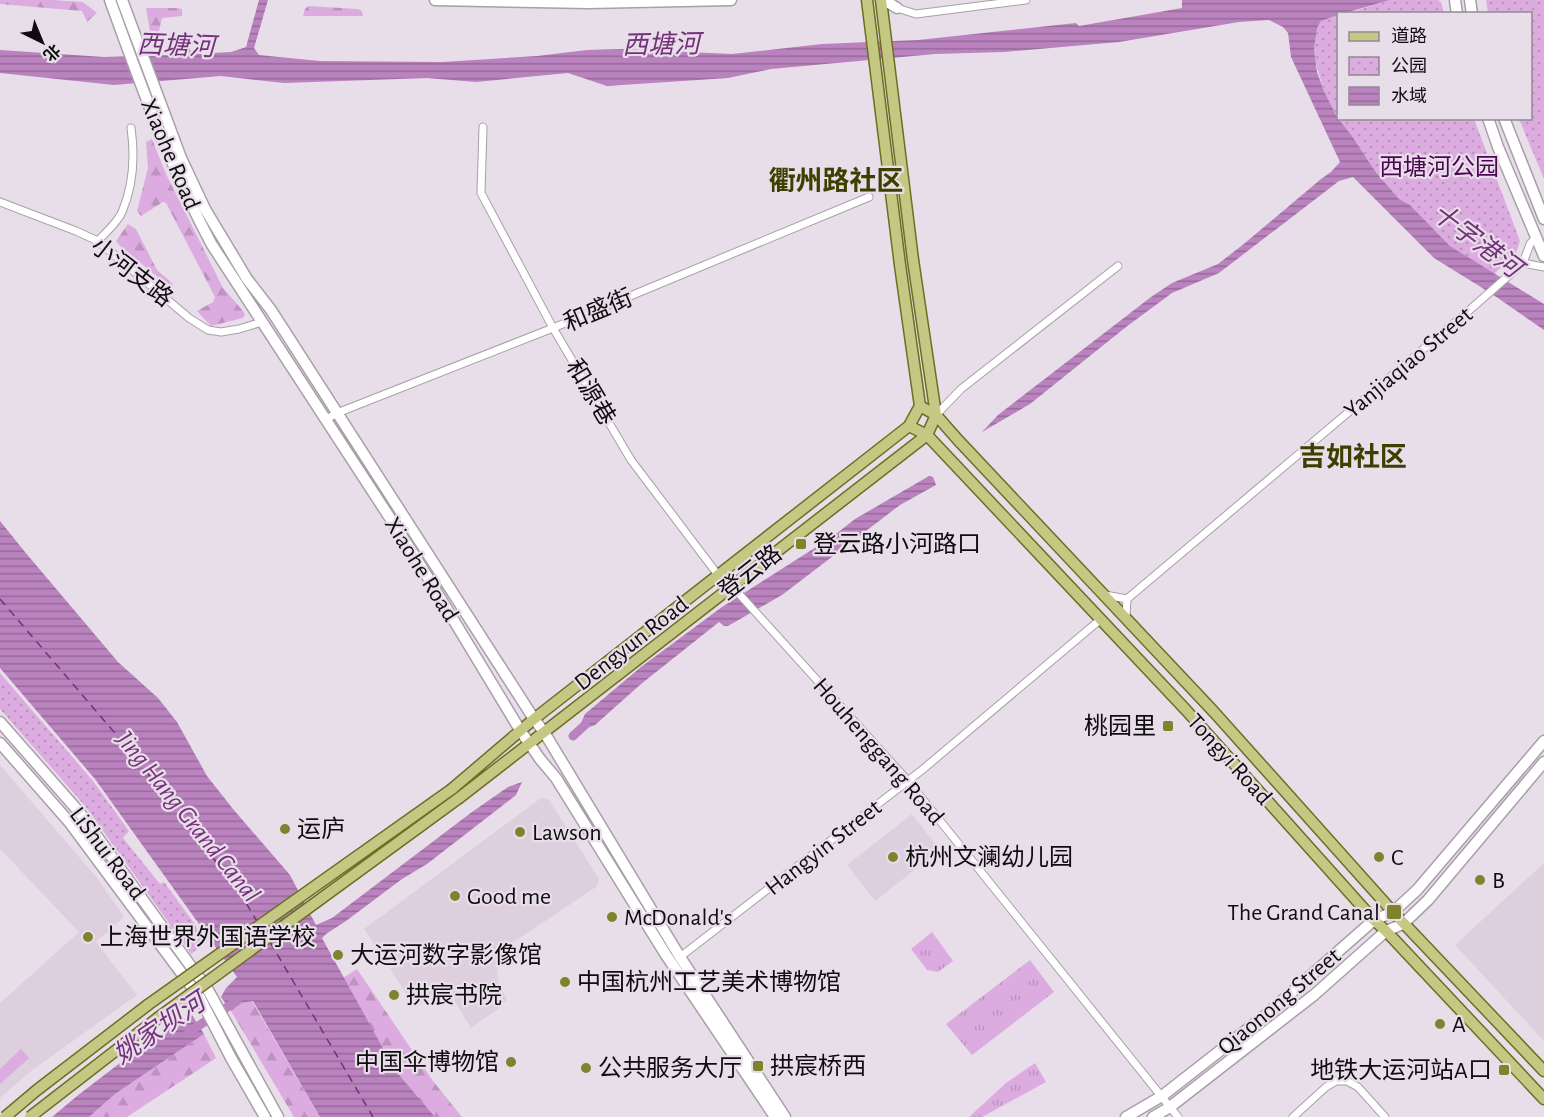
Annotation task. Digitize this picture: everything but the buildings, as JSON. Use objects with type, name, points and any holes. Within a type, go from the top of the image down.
[{"type":"main road","name":"Xiaohe Road","points":[[110,0],[175,171],[200,212],[271,310],[544,732],[680,957],[785,1117]]},
{"type":"main road","name":"Xiaohe Road","points":[[122,0],[212,245],[416,558],[520,730],[556,778],[666,955],[775,1117]]},
{"type":"main road","points":[[435,0],[588,3],[731,0]]},
{"type":"main road","points":[[867,0],[920,406]]},
{"type":"main road","points":[[896,4],[882,0],[913,261],[936,415],[927,435]]},
{"type":"main road","points":[[1489,120],[1544,256]]},
{"type":"main road","points":[[1505,120],[1544,219]]},
{"type":"main road","name":"Tongyi Road","points":[[920,406],[936,415],[1214,712],[1403,924],[1544,1071]]},
{"type":"main road","name":"Dengyun Road","points":[[5,1117],[149,1004],[452,789],[520,730],[909,426],[920,406]]},
{"type":"main road","name":"Tongyi Road","points":[[909,426],[927,435],[1101,619],[1245,775],[1374,920],[1544,1099]]},
{"type":"main road","name":"登云路","points":[[30,1117],[159,1017],[459,798],[927,435]]},
{"type":"main road","name":"LiShui Road","points":[[0,722],[80,813],[204,994]]},
{"type":"main road","name":"Qiaonong Street","points":[[1126,1117],[1162,1096],[1268,1014],[1374,920],[1393,912],[1416,890],[1544,741]]},
{"type":"main road","name":"LiShui Road","points":[[0,743],[70,823],[204,994]]},
{"type":"main road","name":"Qiaonong Street","points":[[1153,1117],[1170,1107],[1314,995],[1386,931],[1403,924],[1428,900],[1544,762]]},
{"type":"main road","points":[[204,994],[234,1037],[278,1117]]},
{"type":"main road","points":[[204,994],[223,1042],[264,1117]]},
{"type":"street","points":[[896,4],[916,14],[1026,0]]},
{"type":"street","name":"和源巷","points":[[483,127],[481,193],[553,328],[631,460],[718,575]]},
{"type":"street","points":[[98,241],[122,214],[132,179],[131,128]]},
{"type":"street","name":"和盛街","points":[[325,420],[337,413],[553,328],[869,196]]},
{"type":"street","name":"小河支路","points":[[0,202],[98,241],[189,318],[208,330],[220,332],[262,322]]},
{"type":"street","name":"Yanjiaqiao Street","points":[[1126,599],[1523,263],[1530,244],[1536,237]]},
{"type":"street","points":[[1523,263],[1544,267]]},
{"type":"street","points":[[936,415],[960,389],[1118,267]]},
{"type":"street","name":"Houhenggang Road","points":[[732,586],[908,781],[1178,1117]]},
{"type":"street","points":[[1103,595],[1126,599],[1125,618]]},
{"type":"street","name":"Hangyin Street","points":[[680,957],[908,781],[1101,619]]},
{"type":"street","points":[[1293,1117],[1326,1087],[1336,1081],[1347,1081],[1358,1087],[1385,1117]]},
{"type":"shaded area","name":"上海世界外国语学校","points":[[0,765],[98,879],[124,917],[96,942],[137,995],[31,1071],[0,1098],[0,1003],[79,932],[0,849]]},
{"type":"shaded area","points":[[541,798],[549,800],[599,879],[596,887],[496,954],[498,981],[507,1000],[471,1028],[446,987],[415,1007],[364,929]]},
{"type":"shaded area","name":"杭州文澜幼儿园","points":[[912,814],[940,850],[875,901],[847,865]]},
{"type":"shaded area","points":[[1544,863],[1544,1041],[1455,945]]},
{"type":"green space","points":[[0,0],[83,2],[97,13],[87,22],[82,11],[0,4]]},
{"type":"green space","points":[[1390,0],[1438,0],[1441,2],[1444,12],[1351,12]]},
{"type":"green space","points":[[1486,0],[1544,0],[1544,179],[1519,120],[1532,120],[1532,12],[1488,12]]},
{"type":"green space","points":[[308,6],[358,9],[362,11],[363,16],[303,16]]},
{"type":"green space","points":[[146,8],[182,9],[182,16],[162,18],[159,31],[150,32]]},
{"type":"green space","name":"西塘河公园","points":[[1337,15],[1337,117],[1324,91],[1315,60],[1317,28],[1321,21]]},
{"type":"green space","name":"西塘河公园","points":[[1339,120],[1474,120],[1520,241],[1516,253],[1494,274],[1450,246],[1410,205],[1399,199],[1375,171]]},
{"type":"green space","points":[[152,139],[166,174],[223,288],[245,314],[243,318],[211,326],[197,311],[213,302],[215,297],[166,203],[163,202],[141,216],[137,211],[148,168],[146,142]]},
{"type":"green space","points":[[128,224],[136,229],[157,270],[173,284],[170,287],[116,241]]},
{"type":"green space","points":[[0,673],[93,781],[129,831],[123,838],[160,884],[164,882],[194,923],[204,944],[191,954],[86,807],[0,709]]},
{"type":"green space","points":[[932,932],[953,961],[938,972],[927,970],[911,949]]},
{"type":"green space","points":[[1030,960],[1054,992],[972,1055],[946,1024]]},
{"type":"green space","points":[[357,969],[433,1081],[462,1117],[435,1117],[395,1070],[343,978]]},
{"type":"green space","points":[[252,1001],[320,1117],[294,1117],[231,1011],[241,1003]]},
{"type":"green space","points":[[204,1034],[216,1058],[127,1117],[89,1117],[115,1094]]},
{"type":"green space","points":[[21,1049],[29,1058],[0,1084],[0,1069]]},
{"type":"green space","points":[[1035,1063],[1046,1082],[982,1117],[969,1117],[1006,1083]]},
{"type":"water","points":[[259,0],[268,0],[254,48],[259,55],[320,61],[442,62],[621,49],[732,54],[822,44],[918,40],[1076,23],[1079,26],[1182,8],[1182,0],[1390,0],[1348,12],[1337,12],[1337,15],[1321,21],[1317,28],[1314,50],[1317,72],[1337,120],[1352,136],[1375,171],[1399,199],[1410,205],[1450,246],[1544,304],[1544,330],[1434,258],[1353,177],[1339,181],[1219,273],[1172,293],[1030,404],[982,432],[998,415],[1151,297],[1172,283],[1218,264],[1331,172],[1340,162],[1291,57],[1288,33],[1283,27],[1269,20],[1239,22],[1119,42],[1004,52],[935,54],[771,69],[728,78],[607,86],[568,73],[476,82],[427,78],[284,83],[221,76],[114,85],[0,73],[0,50],[104,57],[172,55],[179,41],[189,43],[191,54],[231,52],[246,47]]},
{"type":"water","points":[[929,476],[933,477],[936,485],[900,505],[782,595],[728,626],[719,622],[641,684],[595,725],[577,732],[585,714],[641,667],[722,607],[832,537],[855,519]]},
{"type":"water","name":"Jing Hang Grand Canal","points":[[0,521],[118,662],[158,698],[177,722],[207,776],[290,875],[316,925],[332,918],[508,787],[522,782],[516,795],[427,864],[402,879],[322,938],[395,1070],[435,1117],[320,1117],[253,1001],[241,1003],[231,1011],[221,997],[237,977],[95,779],[0,668]]},
{"type":"water","points":[[192,1015],[204,1034],[115,1094],[89,1117],[52,1117],[146,1043]]},
{"type":"waterway","points":[[573,736],[585,725]]},
{"type":"waterway","name":"姚家坝河","points":[[189,1032],[238,1000]]},
{"type":"ferry route","points":[[0,599],[132,753],[240,893],[258,923]]},
{"type":"ferry route","points":[[270,942],[373,1117]]},
{"type":"place","name":"登云路小河路口","points":[[801,544]]},
{"type":"place","name":"桃园里","points":[[1168,726]]},
{"type":"place","name":"运庐","points":[[285,829]]},
{"type":"place","name":"Lawson","points":[[520,832]]},
{"type":"place","name":"杭州文澜幼儿园","points":[[893,857]]},
{"type":"place","name":"C","points":[[1379,857]]},
{"type":"place","name":"B","points":[[1480,880]]},
{"type":"place","name":"Good me","points":[[455,896]]},
{"type":"place","name":"The Grand Canal","points":[[1394,912]]},
{"type":"place","name":"McDonald's","points":[[612,917]]},
{"type":"place","name":"上海世界外国语学校","points":[[88,937]]},
{"type":"place","name":"大运河数字影像馆","points":[[338,955]]},
{"type":"place","name":"中国杭州工艺美术博物馆","points":[[565,982]]},
{"type":"place","name":"拱宸书院","points":[[394,995]]},
{"type":"place","name":"A","points":[[1440,1024]]},
{"type":"place","name":"中国伞博物馆","points":[[511,1062]]},
{"type":"place","name":"拱宸桥西","points":[[758,1066]]},
{"type":"place","name":"公共服务大厅","points":[[586,1068]]},
{"type":"place","name":"地铁大运河站A口","points":[[1504,1070]]},
{"type":"district","name":"衢州路社区","points":[[836,181]]},
{"type":"district","name":"吉如社区","points":[[1353,457]]},
{"type":"water label","name":"西塘河","points":[[661,44]]},
{"type":"water label","name":"西塘河","points":[[176,45]]},
{"type":"water label","name":"十字港河","points":[[1477,240]]}]
